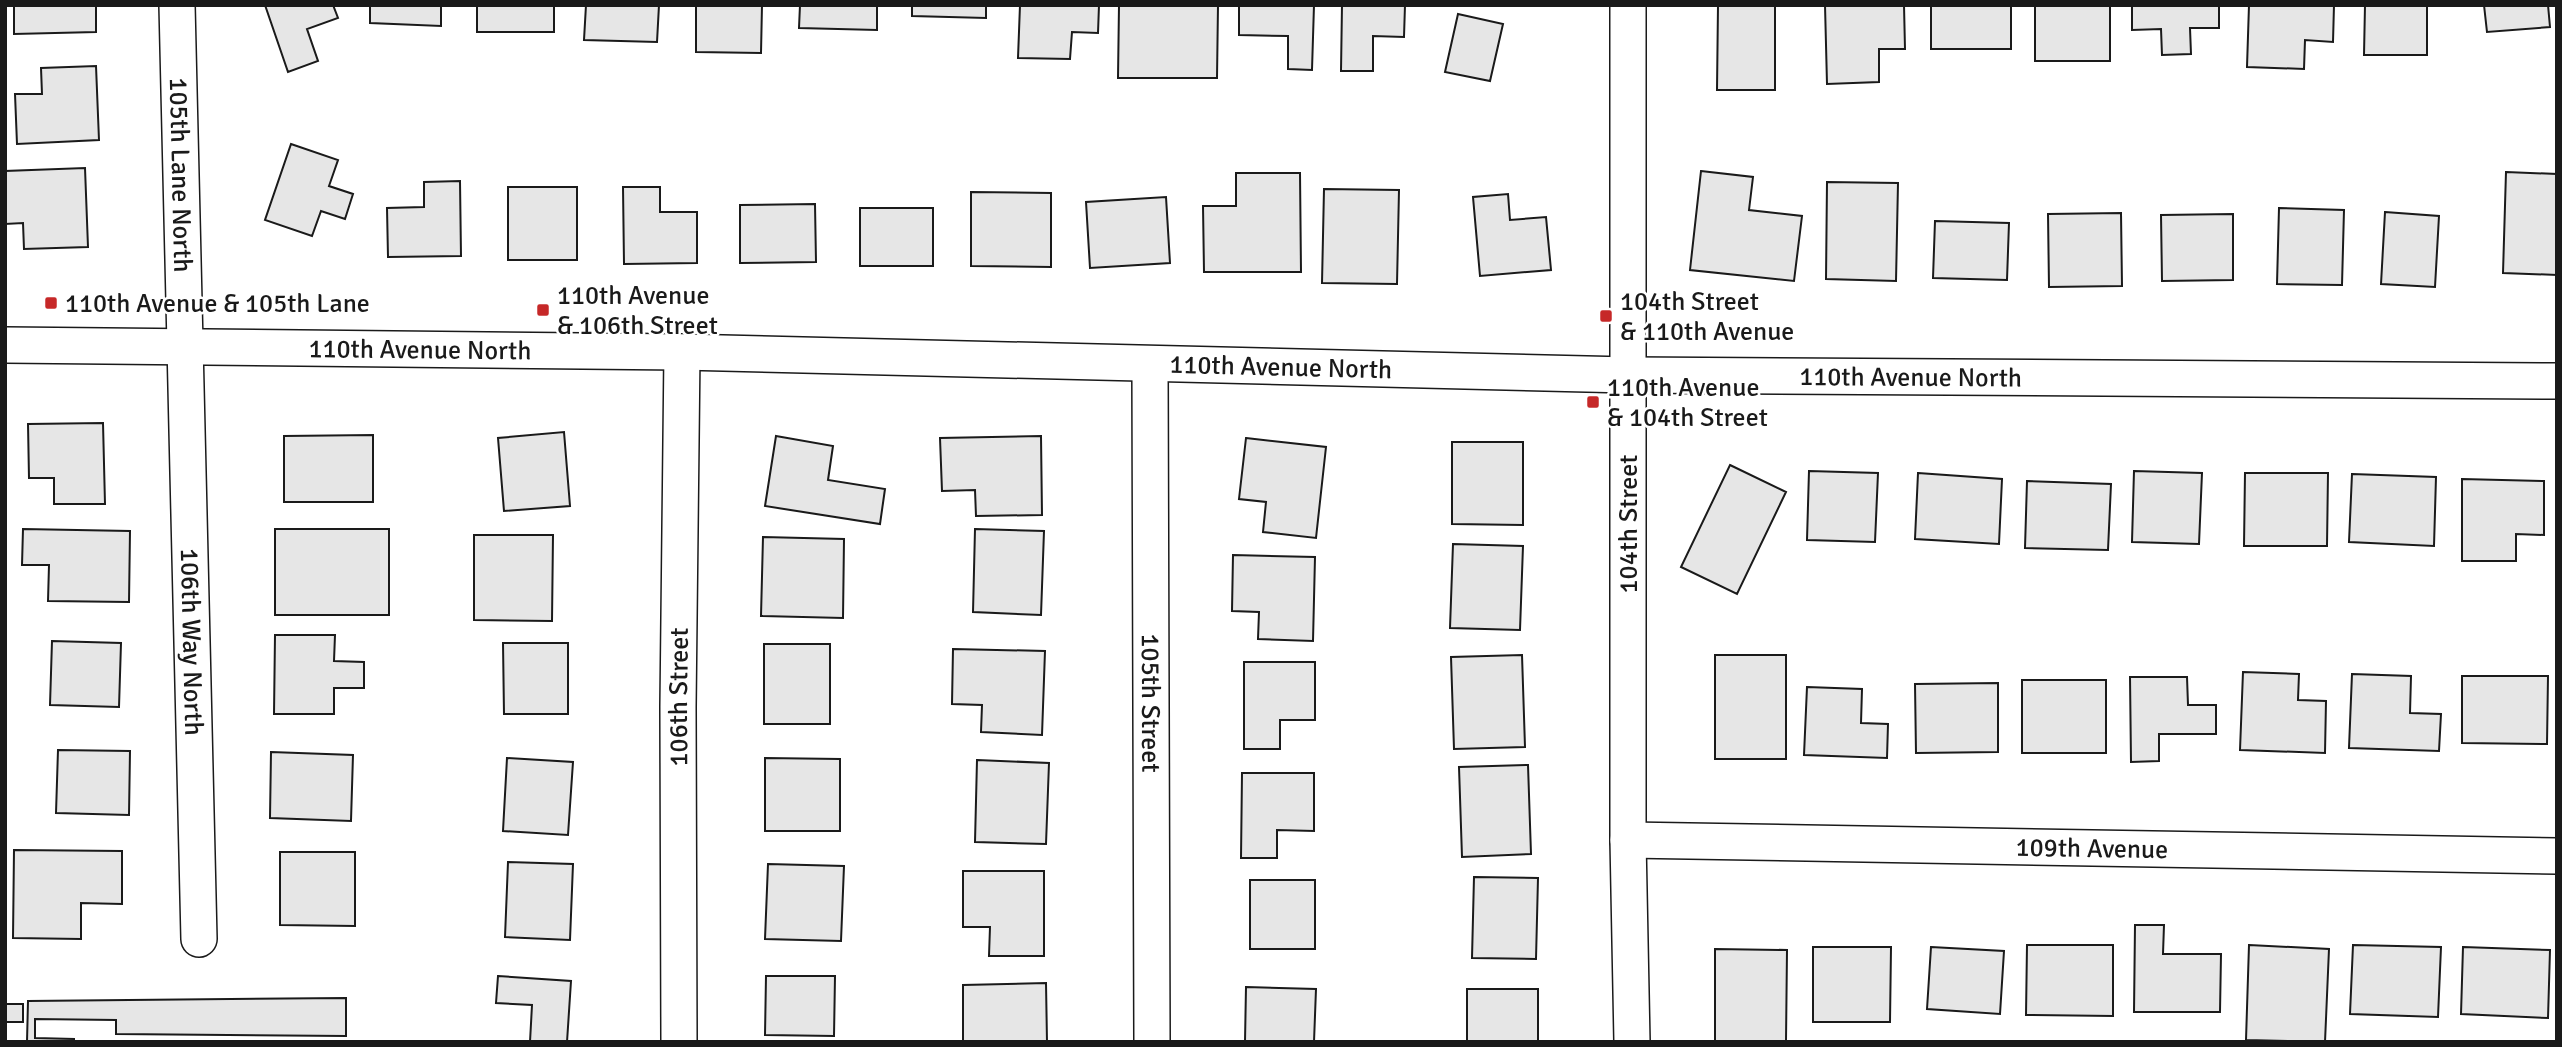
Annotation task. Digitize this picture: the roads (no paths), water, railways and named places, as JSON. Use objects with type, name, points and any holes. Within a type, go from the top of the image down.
[{"type":"street","name":"105th Lane North","points":[[177,5],[187,345]]},
{"type":"street","name":"104th Street","points":[[1628,5],[1628,841],[1632,1042]]},
{"type":"street","name":"110th Avenue North","points":[[5,345],[682,352],[1628,375],[2557,381]]},
{"type":"street","name":"106th Way North","points":[[187,345],[199,939]]},
{"type":"street","name":"106th Street","points":[[679,1042],[678,707],[682,352]]},
{"type":"street","name":"105th Street","points":[[1150,365],[1152,1042]]},
{"type":"street","name":"109th Avenue","points":[[1628,841],[2557,856]]},
{"type":"place","name":"110th Avenue & 105th Lane","points":[[51,303]]},
{"type":"place","name":"110th Avenue & 106th Street","points":[[543,310]]},
{"type":"place","name":"104th Street & 110th Avenue","points":[[1606,316]]},
{"type":"place","name":"110th Avenue & 104th Street","points":[[1593,402]]}]
